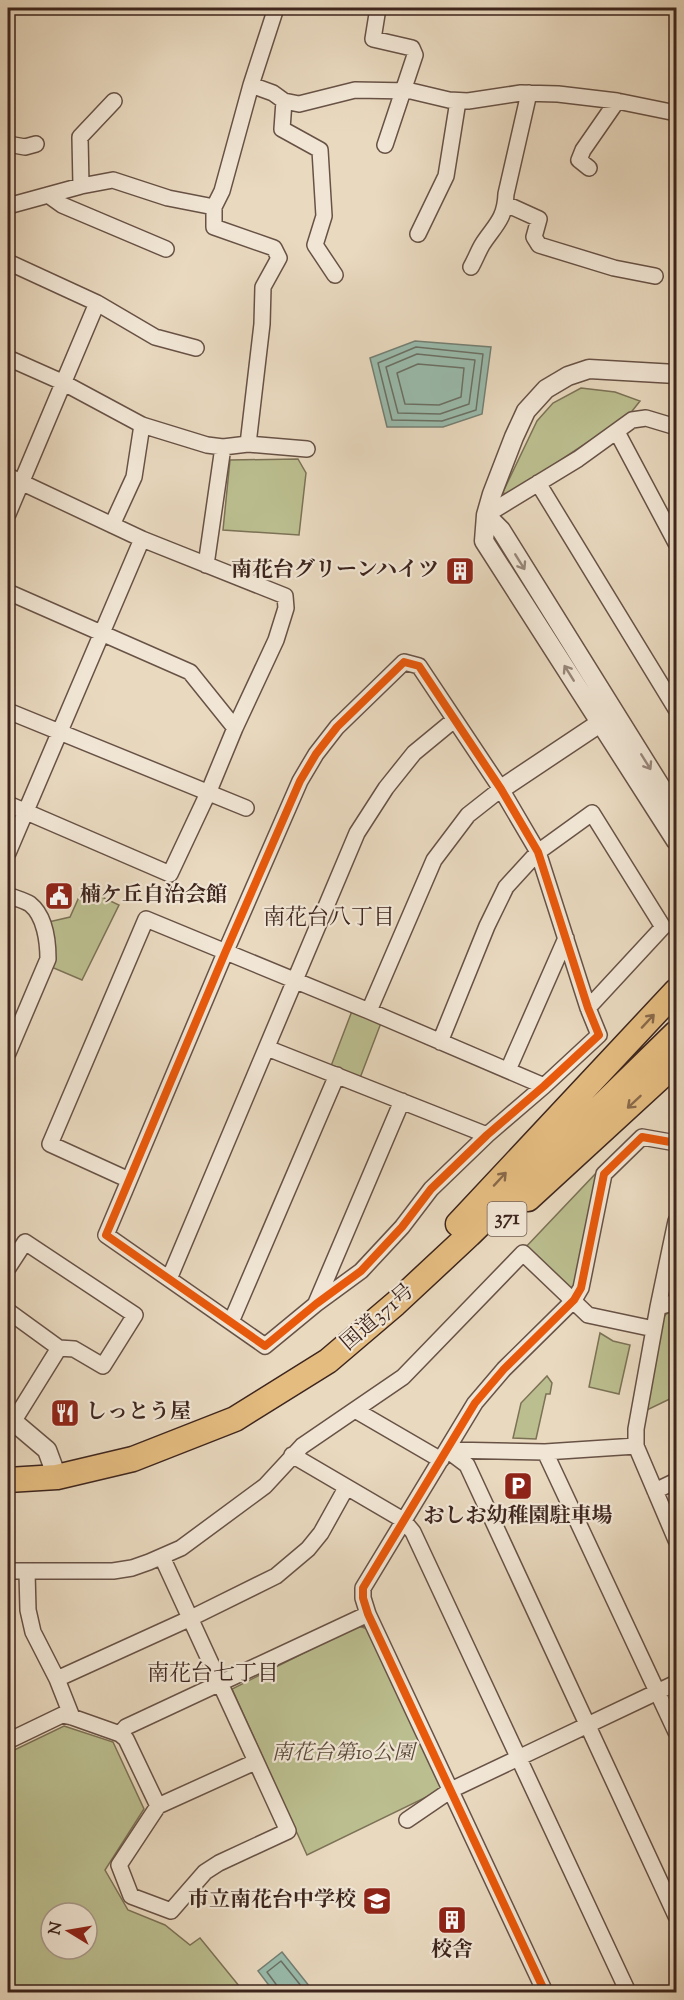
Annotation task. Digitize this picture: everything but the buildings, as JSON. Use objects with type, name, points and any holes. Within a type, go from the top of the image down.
[{"type":"highway","name":"371","points":[[395,1304],[446,1237],[676,991]]},
{"type":"highway","name":"国道371号","points":[[8,1480],[57,1477],[133,1459],[235,1419],[328,1362],[395,1304],[676,1033]]},
{"type":"highway","name":"371","points":[[328,1362],[379,1331],[423,1297],[676,1063]]},
{"type":"street","points":[[248,444],[262,324],[263,287],[279,258],[274,248],[214,227],[214,207],[232,160],[251,85],[276,8]]},
{"type":"street","points":[[378,8],[373,39],[412,48],[415,55],[385,145]]},
{"type":"street","points":[[251,85],[273,93],[284,101],[299,104],[355,90],[403,91],[458,101],[529,93],[617,101],[676,113]]},
{"type":"street","points":[[471,267],[483,244],[497,226],[506,204],[506,194],[529,93]]},
{"type":"street","points":[[81,186],[80,137],[114,101]]},
{"type":"street","points":[[284,101],[282,129],[320,150],[324,216],[315,245],[335,275]]},
{"type":"street","points":[[418,234],[446,176],[458,101]]},
{"type":"street","points":[[589,168],[579,160],[583,150],[617,101]]},
{"type":"street","points":[[8,144],[25,147],[36,144]]},
{"type":"street","points":[[8,210],[48,195],[113,180],[168,198],[214,207]]},
{"type":"street","points":[[48,195],[62,205],[166,249]]},
{"type":"street","points":[[506,204],[539,219],[534,237],[539,244],[614,268],[655,276]]},
{"type":"street","points":[[8,262],[97,303],[155,337],[196,348]]},
{"type":"street","points":[[8,514],[14,479],[62,382],[97,303]]},
{"type":"street","points":[[8,358],[62,382],[142,425],[207,446],[248,444],[307,449]]},
{"type":"street","points":[[676,374],[589,369],[568,376],[546,389],[526,411],[503,465],[486,515],[484,541],[676,811]]},
{"type":"street","points":[[486,515],[578,459],[632,420],[646,418],[676,426]]},
{"type":"street","points":[[112,525],[134,477],[142,425]]},
{"type":"street","points":[[617,432],[676,543]]},
{"type":"street","points":[[206,565],[223,447]]},
{"type":"street","points":[[8,804],[170,874],[276,640],[286,608],[285,596],[141,539],[14,479]]},
{"type":"street","points":[[538,483],[676,709]]},
{"type":"street","points":[[8,853],[141,539]]},
{"type":"street","points":[[8,592],[190,672],[235,728]]},
{"type":"street","points":[[404,663],[419,666],[501,789],[537,852],[599,1035],[487,1135],[431,1189],[402,1227],[361,1271],[265,1346],[106,1235],[225,953],[274,819],[316,754],[337,727],[404,663]]},
{"type":"street","points":[[8,711],[246,808]]},
{"type":"street","points":[[369,1011],[434,860],[468,815],[501,789],[608,718]]},
{"type":"street","points":[[608,718],[676,841]]},
{"type":"street","points":[[170,1278],[357,833],[386,789],[414,753],[454,720]]},
{"type":"street","points":[[440,1042],[487,926],[506,887],[537,852],[592,813],[663,927],[588,1008]]},
{"type":"street","points":[[8,895],[31,905],[40,919],[48,941],[48,959],[8,1053]]},
{"type":"street","points":[[129,1180],[50,1144],[146,919],[544,1086]]},
{"type":"street","points":[[508,1070],[566,938]]},
{"type":"street","points":[[267,1048],[487,1135]]},
{"type":"street","points":[[231,1322],[337,1075]]},
{"type":"street","points":[[316,1304],[402,1101]]},
{"type":"street","points":[[545,1992],[368,1614],[363,1598],[363,1588],[475,1403],[573,1300],[581,1288],[604,1174],[642,1137],[676,1143]]},
{"type":"street","points":[[676,1221],[636,1429],[636,1446],[676,1539]]},
{"type":"street","points":[[8,1268],[25,1242],[135,1315],[103,1366],[74,1349],[59,1348],[8,1311]]},
{"type":"street","points":[[8,1571],[132,1568],[181,1548],[265,1486],[302,1446],[403,1377],[523,1253],[588,1315],[654,1329]]},
{"type":"street","points":[[658,1307],[676,1302]]},
{"type":"street","points":[[57,1477],[47,1450],[10,1420],[59,1348]]},
{"type":"street","points":[[355,1410],[467,1465],[676,1916]]},
{"type":"street","points":[[444,1455],[636,1446]]},
{"type":"street","points":[[545,1452],[676,1732]]},
{"type":"street","points":[[292,1455],[403,1520],[413,1532],[628,1992]]},
{"type":"street","points":[[655,1491],[676,1481]]},
{"type":"street","points":[[57,1679],[191,1618],[276,1575],[321,1533],[346,1488]]},
{"type":"street","points":[[162,1557],[288,1831],[219,1863],[205,1872],[171,1911],[131,1896],[119,1865],[158,1806],[255,1762]]},
{"type":"street","points":[[27,1572],[29,1621],[57,1679],[72,1717]]},
{"type":"street","points":[[120,1734],[126,1727],[219,1682],[368,1614]]},
{"type":"street","points":[[407,1820],[451,1790],[676,1683]]},
{"type":"street","points":[[8,1740],[62,1715],[120,1734],[126,1739],[158,1806]]},
{"type":"green space","points":[[581,388],[615,392],[640,401],[629,415],[506,496],[503,492],[537,421],[553,403]]},
{"type":"green space","points":[[298,459],[306,473],[299,535],[223,530],[230,460]]},
{"type":"green space","points":[[83,888],[119,905],[82,980],[49,966],[44,923],[70,917]]},
{"type":"green space","points":[[352,1011],[381,1023],[360,1078],[331,1066]]},
{"type":"green space","points":[[599,1170],[576,1284],[569,1290],[524,1249]]},
{"type":"green space","points":[[676,1310],[676,1396],[645,1411],[662,1319],[666,1314]]},
{"type":"green space","points":[[600,1333],[613,1341],[630,1345],[619,1394],[589,1387]]},
{"type":"green space","points":[[547,1376],[552,1383],[550,1394],[546,1394],[536,1439],[513,1438],[521,1403]]},
{"type":"green space","name":"南花台第10公園","points":[[358,1626],[368,1629],[443,1789],[307,1855],[232,1689]]},
{"type":"green space","points":[[64,1726],[113,1742],[144,1809],[105,1870],[128,1910],[165,1925],[190,1945],[200,1938],[244,1992],[8,1992],[8,1753]]},
{"type":"water","points":[[415,341],[491,347],[482,414],[443,427],[387,427],[370,358]]},
{"type":"water","points":[[282,1952],[314,1992],[274,1992],[258,1971]]},
{"type":"cycle path","points":[[404,662],[419,666],[501,789],[538,852],[588,1008],[599,1035],[487,1135],[431,1189],[402,1227],[361,1271],[265,1346],[106,1235],[300,781],[316,754],[337,727],[404,662]]},
{"type":"cycle path","points":[[545,1992],[368,1614],[363,1598],[363,1588],[475,1403],[504,1369],[574,1300],[581,1288],[604,1174],[642,1137],[676,1143]]},
{"type":"place","name":"南花台グリーンハイツ","points":[[460,571]]},
{"type":"place","name":"楠ケ丘自治会館","points":[[59,896]]},
{"type":"place","name":"しっとう屋","points":[[65,1413]]},
{"type":"place","name":"おしお幼稚園駐車場","points":[[518,1486]]},
{"type":"place","name":"市立南花台中学校","points":[[377,1901]]},
{"type":"place","name":"校舎","points":[[452,1920]]},
{"type":"district","name":"南花台八丁目","points":[[329,919]]},
{"type":"district","name":"南花台七丁目","points":[[213,1675]]}]
